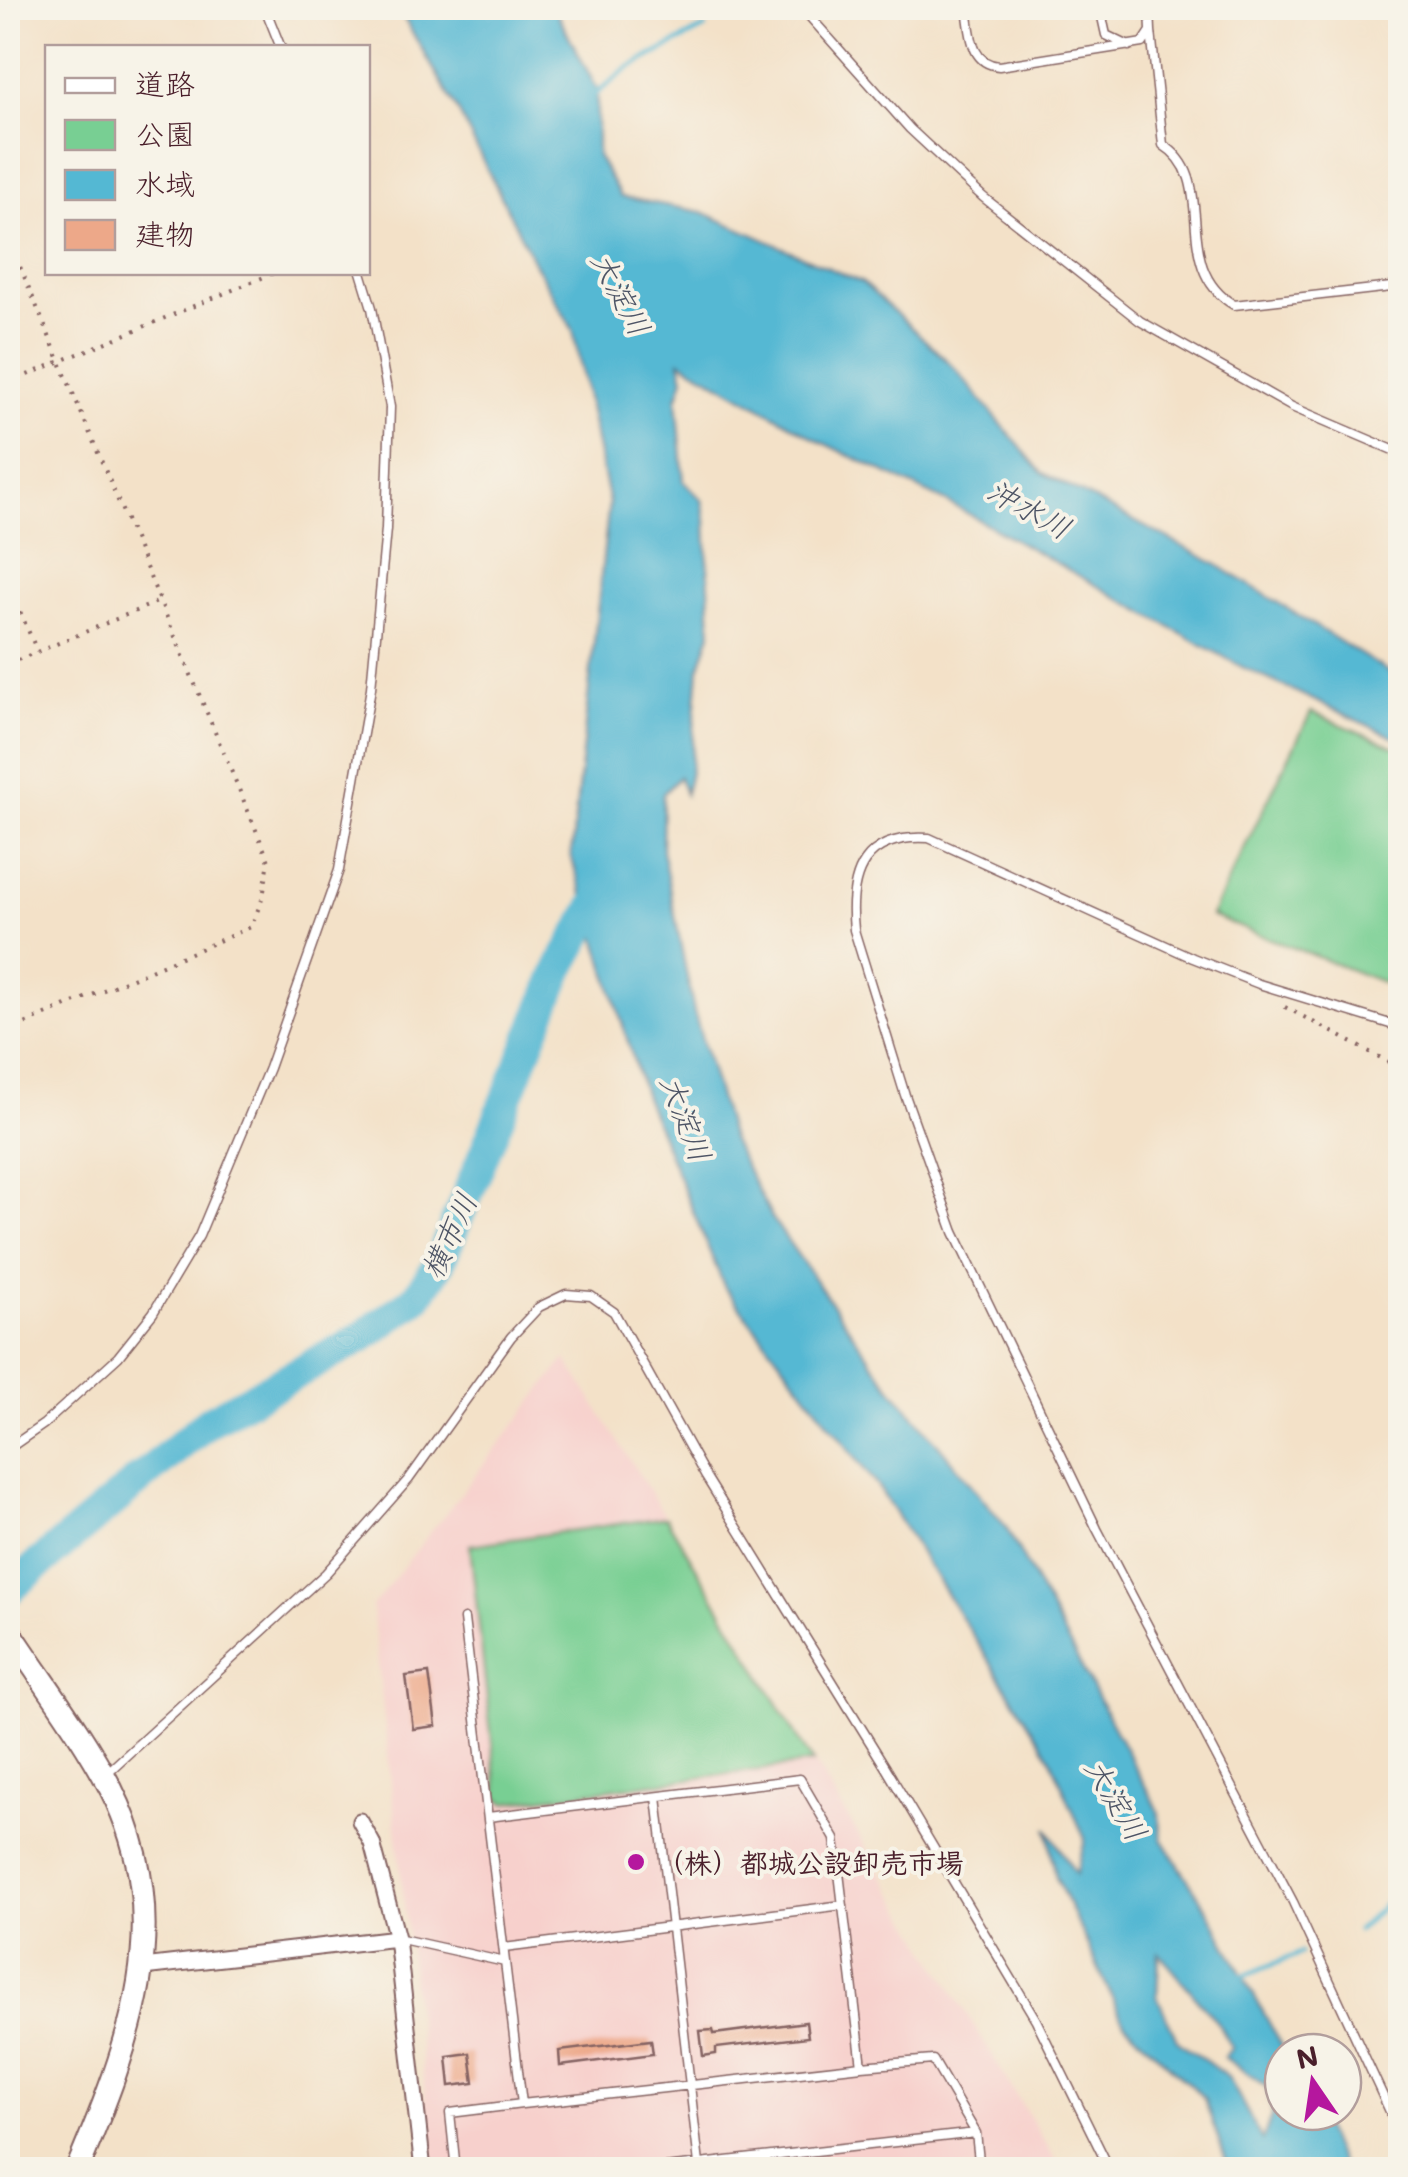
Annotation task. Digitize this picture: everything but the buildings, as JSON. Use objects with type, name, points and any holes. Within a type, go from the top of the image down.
[{"type":"street","points":[[8,1629],[102,1777],[129,1836],[139,1870],[143,1966],[128,2042],[77,2170]]},
{"type":"street","points":[[360,1821],[372,1843],[396,1938],[422,2170]]},
{"type":"street","points":[[143,1966],[396,1938]]},
{"type":"lane","points":[[266,8],[280,45]]},
{"type":"lane","points":[[802,8],[924,142],[1008,217],[1140,321],[1292,407],[1400,452]]},
{"type":"lane","points":[[967,8],[976,54],[980,62],[990,66],[1129,46],[1143,42],[1151,30]]},
{"type":"lane","points":[[1100,8],[1106,35],[1129,46]]},
{"type":"lane","points":[[1150,8],[1164,145],[1177,153],[1191,185],[1200,262],[1211,288],[1234,305],[1400,286]]},
{"type":"lane","points":[[8,1449],[44,1424],[118,1357],[153,1313],[199,1236],[269,1068],[338,870],[370,688],[386,529],[390,407],[362,275]]},
{"type":"lane","points":[[1400,1028],[1259,984],[1194,958],[929,838],[890,840],[872,852],[855,881],[854,930],[954,1232],[1096,1529],[1293,1902],[1400,2133]]},
{"type":"lane","points":[[102,1777],[326,1573],[409,1480],[511,1337],[539,1307],[566,1294],[591,1296],[614,1312],[706,1478],[971,1909],[1036,2020],[1110,2170]]},
{"type":"lane","points":[[464,1619],[522,2104]]},
{"type":"lane","points":[[488,1818],[800,1779],[835,1839],[862,2066]]},
{"type":"lane","points":[[657,1796],[699,2164]]},
{"type":"lane","points":[[504,1948],[843,1905]]},
{"type":"lane","points":[[396,1938],[506,1962]]},
{"type":"lane","points":[[456,2170],[450,2113],[933,2060],[976,2132],[980,2170]]},
{"type":"lane","points":[[647,2170],[976,2132]]},
{"type":"path","points":[[8,238],[268,861],[263,898],[251,926],[8,1031]]},
{"type":"path","points":[[8,383],[269,275]]},
{"type":"path","points":[[8,583],[37,651]]},
{"type":"path","points":[[8,664],[157,602]]},
{"type":"path","points":[[1259,984],[1272,999],[1298,1015],[1400,1068]]},
{"type":"shaded area","name":"（株）都城公設卸売市場","points":[[566,1359],[1061,2169],[433,2169],[372,1607]]},
{"type":"green space","points":[[1311,712],[1400,749],[1400,989],[1211,916]]},
{"type":"green space","points":[[666,1517],[813,1763],[505,1803],[498,1797],[470,1545]]},
{"type":"water","points":[[398,8],[554,8],[597,89],[597,156],[621,197],[702,212],[863,283],[953,366],[1041,472],[1216,564],[1400,679],[1400,740],[1242,667],[949,503],[823,443],[680,361],[684,378],[677,399],[684,482],[702,500],[706,520],[711,633],[699,669],[685,794],[679,777],[663,794],[662,850],[694,1012],[731,1139],[772,1218],[885,1380],[1006,1527],[1158,1810],[1162,1839],[1208,1911],[1274,2032],[1263,2032],[1263,2084],[1224,2057],[1232,2048],[1220,2026],[1159,1953],[1157,1996],[1177,2040],[1229,2078],[1262,2140],[1266,2132],[1325,2132],[1343,2169],[1229,2169],[1204,2098],[1124,2023],[1056,1877],[1047,1828],[1076,1874],[1085,1839],[1050,1757],[881,1491],[725,1288],[645,1097],[571,856],[609,503],[573,330],[536,266],[456,107]]},
{"type":"waterway","points":[[593,96],[630,67],[705,28]]},
{"type":"waterway","name":"横市川","points":[[8,1590],[209,1421],[361,1338],[417,1297],[438,1266],[560,968],[610,880]]},
{"type":"waterway","points":[[1358,1930],[1400,1890]]},
{"type":"waterway","points":[[1239,1978],[1301,1953]]},
{"type":"place","name":"（株）都城公設卸売市場","points":[[636,1862]]},
{"type":"water label","name":"大淀川","points":[[622,293]]},
{"type":"water label","name":"沖水川","points":[[1030,508]]},
{"type":"water label","name":"大淀川","points":[[687,1118]]},
{"type":"water label","name":"大淀川","points":[[1117,1799]]}]
